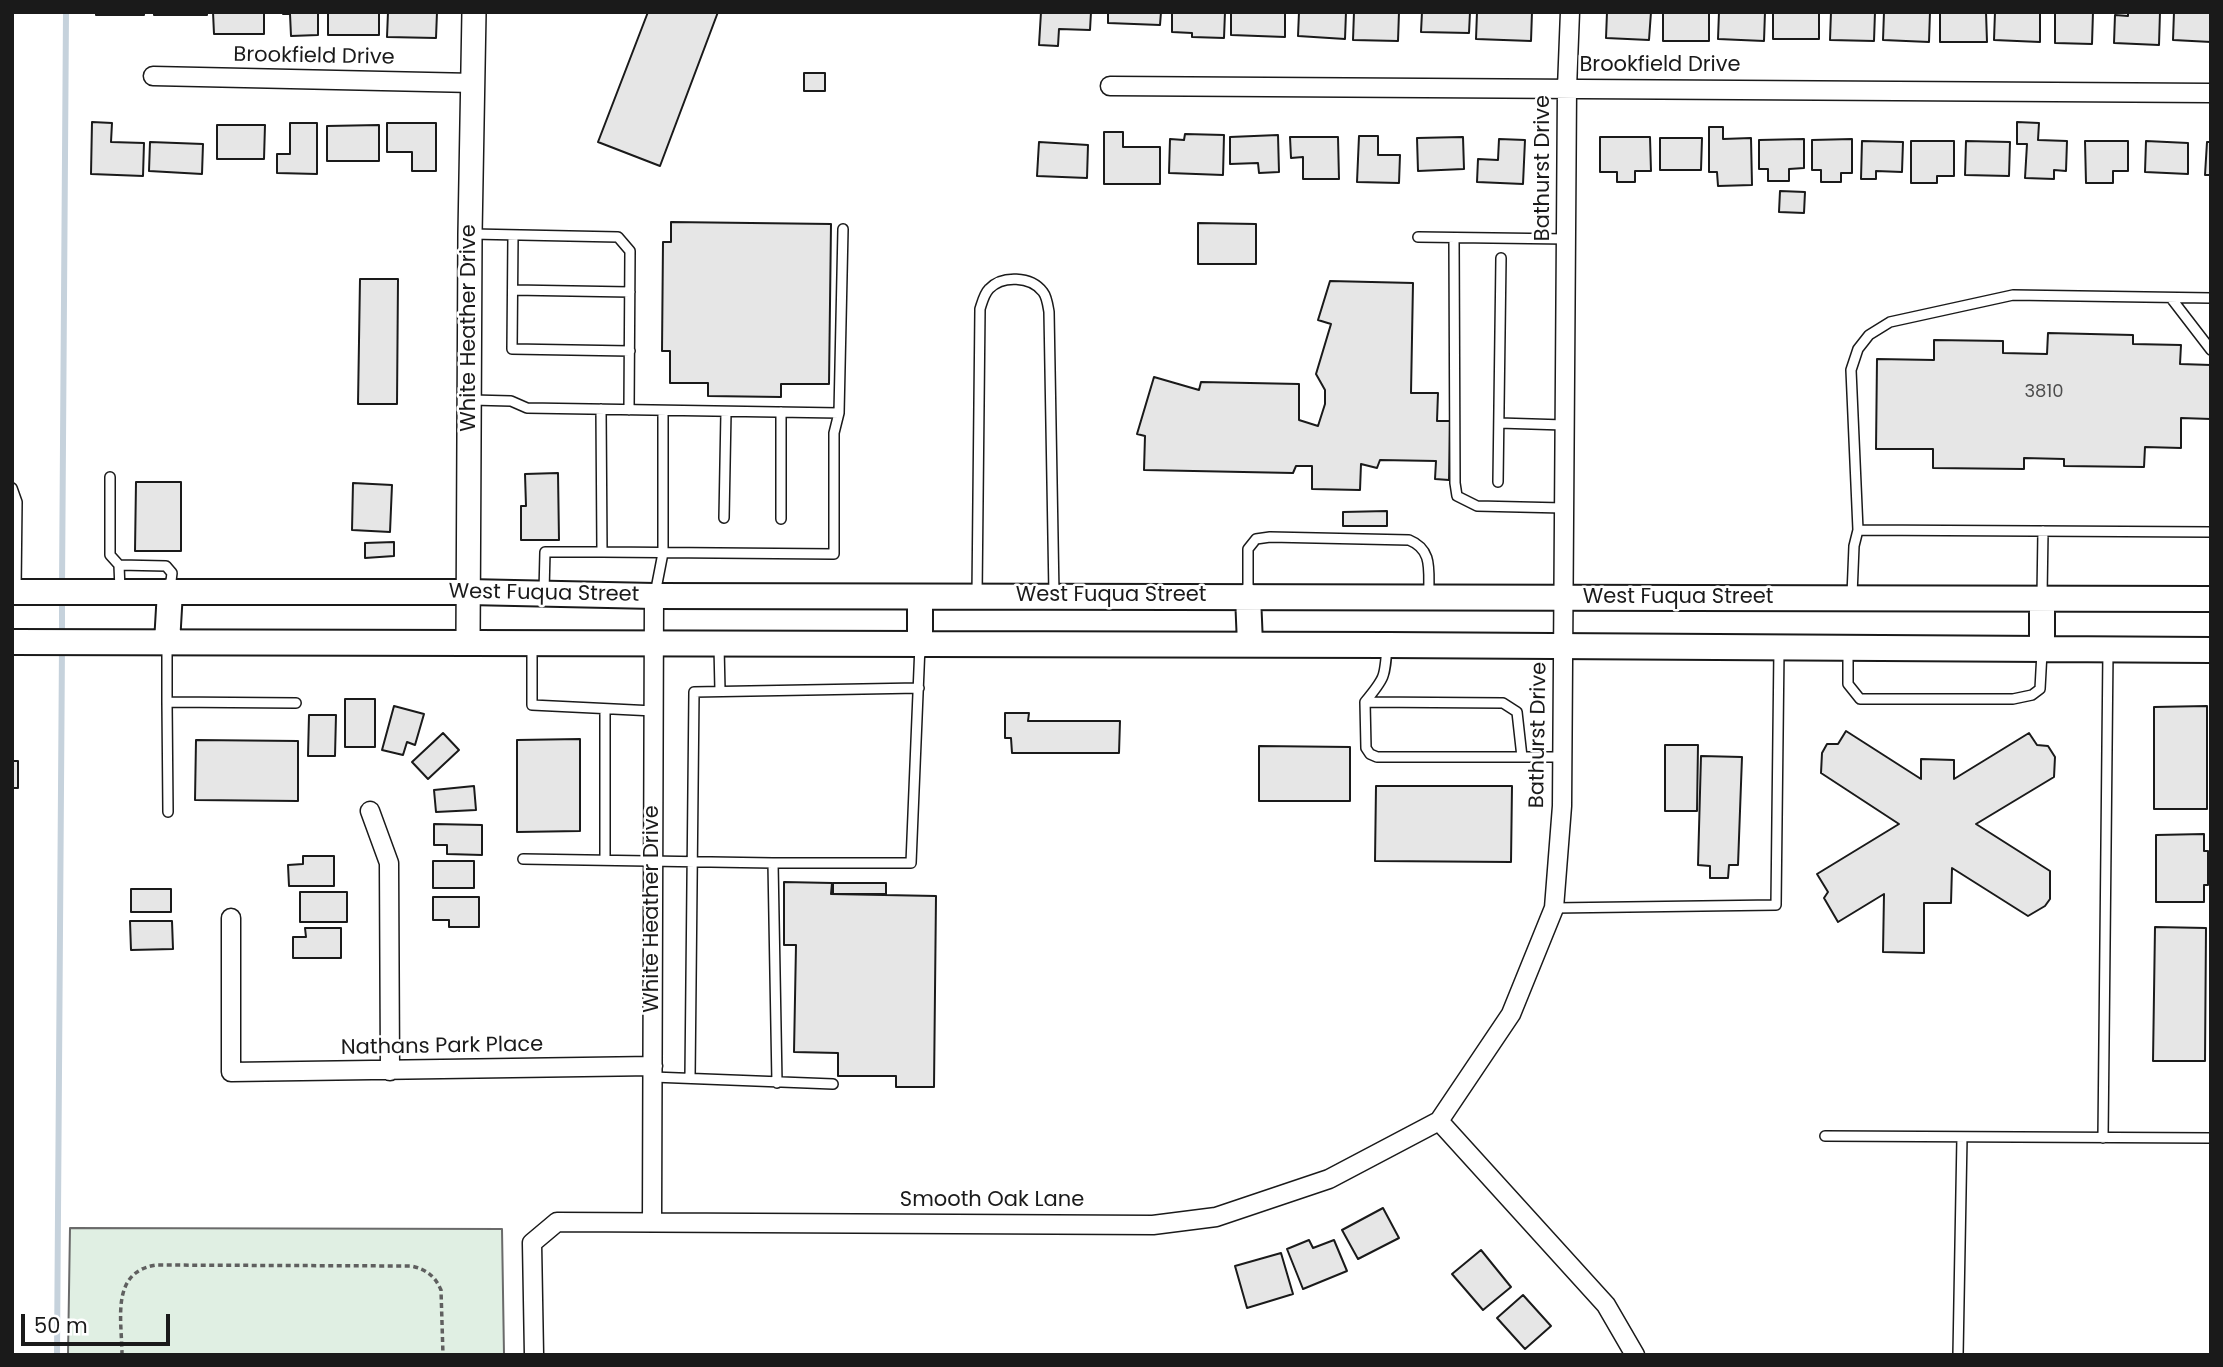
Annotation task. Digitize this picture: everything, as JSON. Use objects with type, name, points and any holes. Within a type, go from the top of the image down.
[{"type":"main road","points":[[167,643],[170,591]]},
{"type":"main road","name":"West Fuqua Street","points":[[21,592],[468,592],[919,597],[2211,599]]},
{"type":"main road","points":[[1248,596],[1250,645]]},
{"type":"main road","points":[[919,597],[920,645]]},
{"type":"main road","points":[[2042,599],[2042,650]]},
{"type":"main road","points":[[21,642],[2211,650]]},
{"type":"street","name":"White Heather Drive","points":[[468,643],[474,12]]},
{"type":"street","name":"Bathurst Drive","points":[[1439,1121],[1511,1014],[1554,908],[1563,757],[1562,597],[1570,12]]},
{"type":"street","name":"Brookfield Drive","points":[[153,76],[474,83]]},
{"type":"street","name":"Brookfield Drive","points":[[1110,86],[2211,93]]},
{"type":"street","name":"White Heather Drive","points":[[652,1222],[654,596]]},
{"type":"street","points":[[370,811],[389,863],[390,1071]]},
{"type":"street","name":"Nathans Park Place","points":[[231,918],[232,1072],[653,1071]]},
{"type":"street","points":[[1439,1121],[1606,1305],[1635,1355]]},
{"type":"street","name":"Smooth Oak Lane","points":[[534,1355],[532,1243],[557,1222],[1153,1225],[1216,1217],[1329,1179],[1439,1121]]},
{"type":"lane","points":[[544,594],[545,552],[834,554],[834,433],[839,413],[843,229]]},
{"type":"lane","points":[[470,234],[618,237],[630,251],[629,410]]},
{"type":"lane","points":[[513,235],[512,349],[630,351]]},
{"type":"lane","points":[[1418,237],[1567,239]]},
{"type":"lane","points":[[1454,239],[1457,495],[1477,506],[1563,508]]},
{"type":"lane","points":[[1498,482],[1501,258]]},
{"type":"lane","points":[[976,597],[980,309],[987,291],[999,282],[1015,280],[1031,281],[1045,293],[1049,312],[1054,597]]},
{"type":"lane","points":[[513,290],[630,292]]},
{"type":"lane","points":[[1852,599],[1854,546],[1858,530],[1851,370],[1857,349],[1869,335],[1890,322],[2013,295],[2211,298]]},
{"type":"lane","points":[[2171,298],[2211,350]]},
{"type":"lane","points":[[470,400],[511,401],[527,408],[839,413]]},
{"type":"lane","points":[[601,409],[602,552]]},
{"type":"lane","points":[[654,596],[663,553],[663,411]]},
{"type":"lane","points":[[724,518],[726,412]]},
{"type":"lane","points":[[781,412],[781,519]]},
{"type":"lane","points":[[1499,423],[1564,425]]},
{"type":"lane","points":[[110,477],[110,555],[119,565],[120,591]]},
{"type":"lane","points":[[12,488],[18,502],[21,592]]},
{"type":"lane","points":[[1858,530],[2211,532]]},
{"type":"lane","points":[[2042,599],[2043,531]]},
{"type":"lane","points":[[1248,596],[1248,548],[1256,539],[1269,537],[1409,540],[1419,544],[1427,553],[1429,597]]},
{"type":"lane","points":[[119,565],[166,566],[172,573],[170,591]]},
{"type":"lane","points":[[167,643],[168,812]]},
{"type":"lane","points":[[532,644],[532,705],[654,711]]},
{"type":"lane","points":[[719,645],[720,691]]},
{"type":"lane","points":[[523,859],[911,863],[920,645]]},
{"type":"lane","points":[[1387,645],[1385,674],[1380,685],[1365,702],[1366,748],[1370,754],[1377,757],[1563,757]]},
{"type":"lane","points":[[1554,908],[1776,905],[1779,647]]},
{"type":"lane","points":[[1848,648],[1848,684],[1860,699],[2014,699],[2032,695],[2040,689],[2042,683],[2042,650]]},
{"type":"lane","points":[[2103,1138],[2108,650]]},
{"type":"lane","points":[[690,1078],[694,692],[919,688]]},
{"type":"lane","points":[[167,702],[296,703]]},
{"type":"lane","points":[[1365,702],[1503,703],[1517,712],[1522,757]]},
{"type":"lane","points":[[605,710],[605,860]]},
{"type":"lane","points":[[773,863],[777,1083]]},
{"type":"lane","points":[[653,1071],[690,1078],[833,1084]]},
{"type":"lane","points":[[1825,1136],[2211,1139]]},
{"type":"lane","points":[[1958,1355],[1962,1137]]},
{"type":"path","points":[[122,1355],[121,1296],[124,1286],[136,1271],[145,1266],[169,1265],[421,1268],[438,1281],[441,1290],[443,1355]]},
{"type":"green space","points":[[70,1228],[502,1229],[504,1355],[68,1355]]},
{"type":"building","points":[[96,12],[144,12],[144,15],[96,15]]},
{"type":"building","points":[[154,12],[207,12],[207,15],[154,15]]},
{"type":"building","points":[[213,12],[264,12],[264,34],[214,34]]},
{"type":"building","points":[[283,12],[318,12],[318,35],[291,36],[290,14]]},
{"type":"building","points":[[328,12],[379,12],[379,35],[328,35]]},
{"type":"building","points":[[388,12],[437,12],[436,38],[387,37]]},
{"type":"building","points":[[648,12],[718,12],[660,166],[598,142]]},
{"type":"building","points":[[1041,12],[1091,12],[1090,30],[1059,29],[1058,46],[1039,45]]},
{"type":"building","points":[[1108,12],[1161,12],[1160,25],[1108,23]]},
{"type":"building","points":[[1172,12],[1225,12],[1224,38],[1192,37],[1192,33],[1172,32]]},
{"type":"building","points":[[1231,12],[1285,12],[1285,37],[1231,35]]},
{"type":"building","points":[[1299,12],[1346,12],[1345,39],[1298,36]]},
{"type":"building","points":[[1354,12],[1399,12],[1398,41],[1353,40]]},
{"type":"building","points":[[1422,12],[1470,12],[1469,33],[1421,32]]},
{"type":"building","points":[[1477,12],[1532,12],[1531,41],[1476,39]]},
{"type":"building","points":[[1607,12],[1651,12],[1649,40],[1606,38]]},
{"type":"building","points":[[1663,12],[1709,12],[1709,41],[1663,41]]},
{"type":"building","points":[[1719,12],[1765,12],[1764,41],[1718,39]]},
{"type":"building","points":[[1773,12],[1819,12],[1819,39],[1773,39]]},
{"type":"building","points":[[1831,12],[1875,12],[1874,41],[1830,40]]},
{"type":"building","points":[[1884,12],[1930,12],[1929,42],[1883,40]]},
{"type":"building","points":[[1940,12],[1986,12],[1987,42],[1940,42]]},
{"type":"building","points":[[1995,12],[2040,12],[2040,42],[1994,40]]},
{"type":"building","points":[[2055,12],[2093,12],[2092,44],[2055,43]]},
{"type":"building","points":[[2128,12],[2160,12],[2159,45],[2114,43],[2115,15],[2128,16]]},
{"type":"building","points":[[2174,12],[2211,12],[2211,42],[2173,40]]},
{"type":"building","points":[[804,73],[825,73],[825,91],[804,91]]},
{"type":"building","points":[[92,122],[112,123],[111,142],[144,143],[143,176],[91,174]]},
{"type":"building","points":[[2017,122],[2039,123],[2038,140],[2067,141],[2066,171],[2054,170],[2054,179],[2025,178],[2027,144],[2017,144]]},
{"type":"building","points":[[290,123],[317,123],[317,174],[277,173],[277,154],[290,154]]},
{"type":"building","points":[[387,123],[436,123],[436,171],[412,171],[412,152],[387,152]]},
{"type":"building","points":[[217,125],[265,125],[264,159],[217,159]]},
{"type":"building","points":[[379,125],[379,161],[327,161],[327,126]]},
{"type":"building","points":[[1709,127],[1723,127],[1723,139],[1751,138],[1752,185],[1718,186],[1717,172],[1709,172]]},
{"type":"building","points":[[1104,132],[1123,132],[1123,147],[1160,147],[1160,184],[1104,184]]},
{"type":"building","points":[[1185,134],[1224,135],[1223,175],[1169,173],[1170,139],[1184,140]]},
{"type":"building","points":[[1278,135],[1279,172],[1259,173],[1258,163],[1230,164],[1230,137]]},
{"type":"building","points":[[1359,136],[1378,136],[1378,155],[1400,155],[1399,183],[1357,182]]},
{"type":"building","points":[[1290,137],[1338,137],[1339,179],[1303,179],[1303,157],[1291,158]]},
{"type":"building","points":[[1463,137],[1464,169],[1418,171],[1417,138]]},
{"type":"building","points":[[1600,137],[1650,137],[1651,171],[1635,171],[1635,182],[1617,182],[1617,172],[1600,172]]},
{"type":"building","points":[[1660,138],[1702,138],[1701,170],[1660,170]]},
{"type":"building","points":[[1499,139],[1525,140],[1523,184],[1477,182],[1478,159],[1498,160]]},
{"type":"building","points":[[1804,139],[1804,168],[1789,169],[1789,181],[1768,181],[1768,169],[1759,169],[1759,140]]},
{"type":"building","points":[[1852,139],[1852,173],[1841,173],[1841,182],[1821,182],[1821,170],[1812,170],[1812,140]]},
{"type":"building","points":[[1862,141],[1903,142],[1902,172],[1876,171],[1876,179],[1861,179]]},
{"type":"building","points":[[1911,141],[1954,141],[1954,176],[1937,176],[1937,183],[1911,183]]},
{"type":"building","points":[[1966,141],[2010,142],[2009,176],[1965,175]]},
{"type":"building","points":[[2085,141],[2128,141],[2128,171],[2113,171],[2113,183],[2086,183]]},
{"type":"building","points":[[2146,141],[2188,143],[2188,174],[2145,172]]},
{"type":"building","points":[[150,142],[203,144],[202,174],[149,171]]},
{"type":"building","points":[[1039,142],[1088,145],[1087,178],[1037,176]]},
{"type":"building","points":[[2207,142],[2211,142],[2211,175],[2205,175]]},
{"type":"building","points":[[1780,191],[1805,192],[1804,213],[1779,212]]},
{"type":"building","points":[[671,222],[831,224],[829,384],[781,384],[781,397],[708,396],[708,383],[670,383],[670,351],[662,351],[663,242],[671,242]]},
{"type":"building","points":[[1198,223],[1256,224],[1256,264],[1198,264]]},
{"type":"building","points":[[360,279],[398,279],[397,404],[358,404]]},
{"type":"building","points":[[1330,281],[1413,283],[1411,393],[1438,393],[1437,421],[1450,421],[1449,480],[1435,479],[1436,461],[1380,460],[1377,468],[1361,464],[1360,490],[1312,489],[1312,466],[1296,466],[1293,473],[1144,470],[1145,436],[1137,434],[1154,377],[1199,390],[1201,382],[1299,384],[1299,420],[1318,426],[1325,404],[1325,390],[1316,374],[1331,324],[1318,320]]},
{"type":"building","points":[[2048,333],[2133,335],[2133,344],[2181,345],[2180,364],[2211,365],[2211,419],[2181,418],[2181,448],[2145,447],[2144,467],[2064,466],[2064,459],[2024,458],[2024,469],[1933,468],[1933,449],[1876,449],[1877,359],[1934,360],[1934,340],[2003,341],[2003,353],[2047,354]]},
{"type":"building","points":[[558,473],[559,540],[521,540],[521,506],[526,506],[525,474]]},
{"type":"building","points":[[136,482],[181,482],[181,551],[135,551]]},
{"type":"building","points":[[353,483],[392,485],[390,532],[352,530]]},
{"type":"building","points":[[1387,511],[1387,526],[1343,526],[1343,512]]},
{"type":"building","points":[[394,542],[394,556],[365,558],[365,543]]},
{"type":"building","points":[[345,699],[375,699],[375,747],[345,747]]},
{"type":"building","points":[[394,706],[424,714],[415,745],[407,742],[403,755],[382,750]]},
{"type":"building","points":[[2207,706],[2207,809],[2154,809],[2154,707]]},
{"type":"building","points":[[1005,713],[1029,713],[1028,721],[1120,721],[1119,753],[1012,753],[1011,738],[1005,738]]},
{"type":"building","points":[[309,715],[336,715],[335,756],[308,756]]},
{"type":"building","points":[[1846,731],[1921,779],[1921,759],[1954,760],[1954,779],[2029,733],[2037,745],[2048,746],[2055,757],[2054,777],[1976,824],[2050,871],[2050,899],[2045,906],[2028,916],[1952,868],[1951,903],[1924,903],[1924,953],[1883,952],[1884,894],[1838,922],[1824,898],[1828,892],[1817,874],[1899,824],[1821,773],[1822,753],[1827,744],[1838,744]]},
{"type":"building","points":[[443,733],[459,750],[428,779],[412,762]]},
{"type":"building","points":[[580,739],[580,831],[517,832],[517,740]]},
{"type":"building","points":[[196,740],[298,741],[298,801],[195,800]]},
{"type":"building","points":[[1665,745],[1698,745],[1697,811],[1665,811]]},
{"type":"building","points":[[1259,746],[1350,747],[1350,801],[1259,801]]},
{"type":"building","points":[[1701,756],[1742,757],[1738,865],[1729,865],[1728,878],[1710,878],[1710,866],[1698,865]]},
{"type":"building","points":[[12,761],[18,761],[18,788],[12,788]]},
{"type":"building","points":[[474,786],[476,810],[436,812],[434,790]]},
{"type":"building","points":[[1376,786],[1512,786],[1511,862],[1375,861]]},
{"type":"building","points":[[434,824],[482,825],[482,855],[447,854],[447,845],[434,845]]},
{"type":"building","points":[[2204,834],[2204,851],[2208,851],[2208,885],[2204,885],[2204,902],[2156,902],[2156,835]]},
{"type":"building","points":[[303,856],[334,856],[334,886],[289,886],[288,865],[303,864]]},
{"type":"building","points":[[433,861],[474,861],[474,888],[433,888]]},
{"type":"building","points":[[784,882],[832,883],[831,894],[936,896],[934,1087],[896,1087],[896,1076],[838,1076],[838,1053],[794,1052],[796,945],[784,945]]},
{"type":"building","points":[[833,883],[886,883],[886,894],[833,894]]},
{"type":"building","points":[[131,889],[171,889],[171,912],[131,912]]},
{"type":"building","points":[[300,892],[347,892],[347,922],[300,922]]},
{"type":"building","points":[[433,897],[479,897],[479,927],[449,927],[449,920],[433,920]]},
{"type":"building","points":[[130,921],[172,921],[173,949],[131,950]]},
{"type":"building","points":[[2155,927],[2206,928],[2205,1061],[2153,1061]]},
{"type":"building","points":[[305,928],[341,928],[341,958],[293,958],[293,937],[306,937]]},
{"type":"building","points":[[1383,1208],[1399,1238],[1358,1259],[1342,1230]]},
{"type":"building","points":[[1309,1240],[1313,1248],[1334,1240],[1347,1271],[1303,1289],[1287,1249]]},
{"type":"building","points":[[1481,1250],[1511,1287],[1483,1310],[1452,1274]]},
{"type":"building","points":[[1281,1253],[1293,1294],[1247,1308],[1235,1266]]},
{"type":"building","points":[[1523,1295],[1551,1326],[1525,1349],[1497,1318]]},
{"type":"waterway","points":[[62,586],[66,12]]},
{"type":"waterway","points":[[62,597],[62,635]]},
{"type":"waterway","points":[[57,1355],[62,646]]}]
